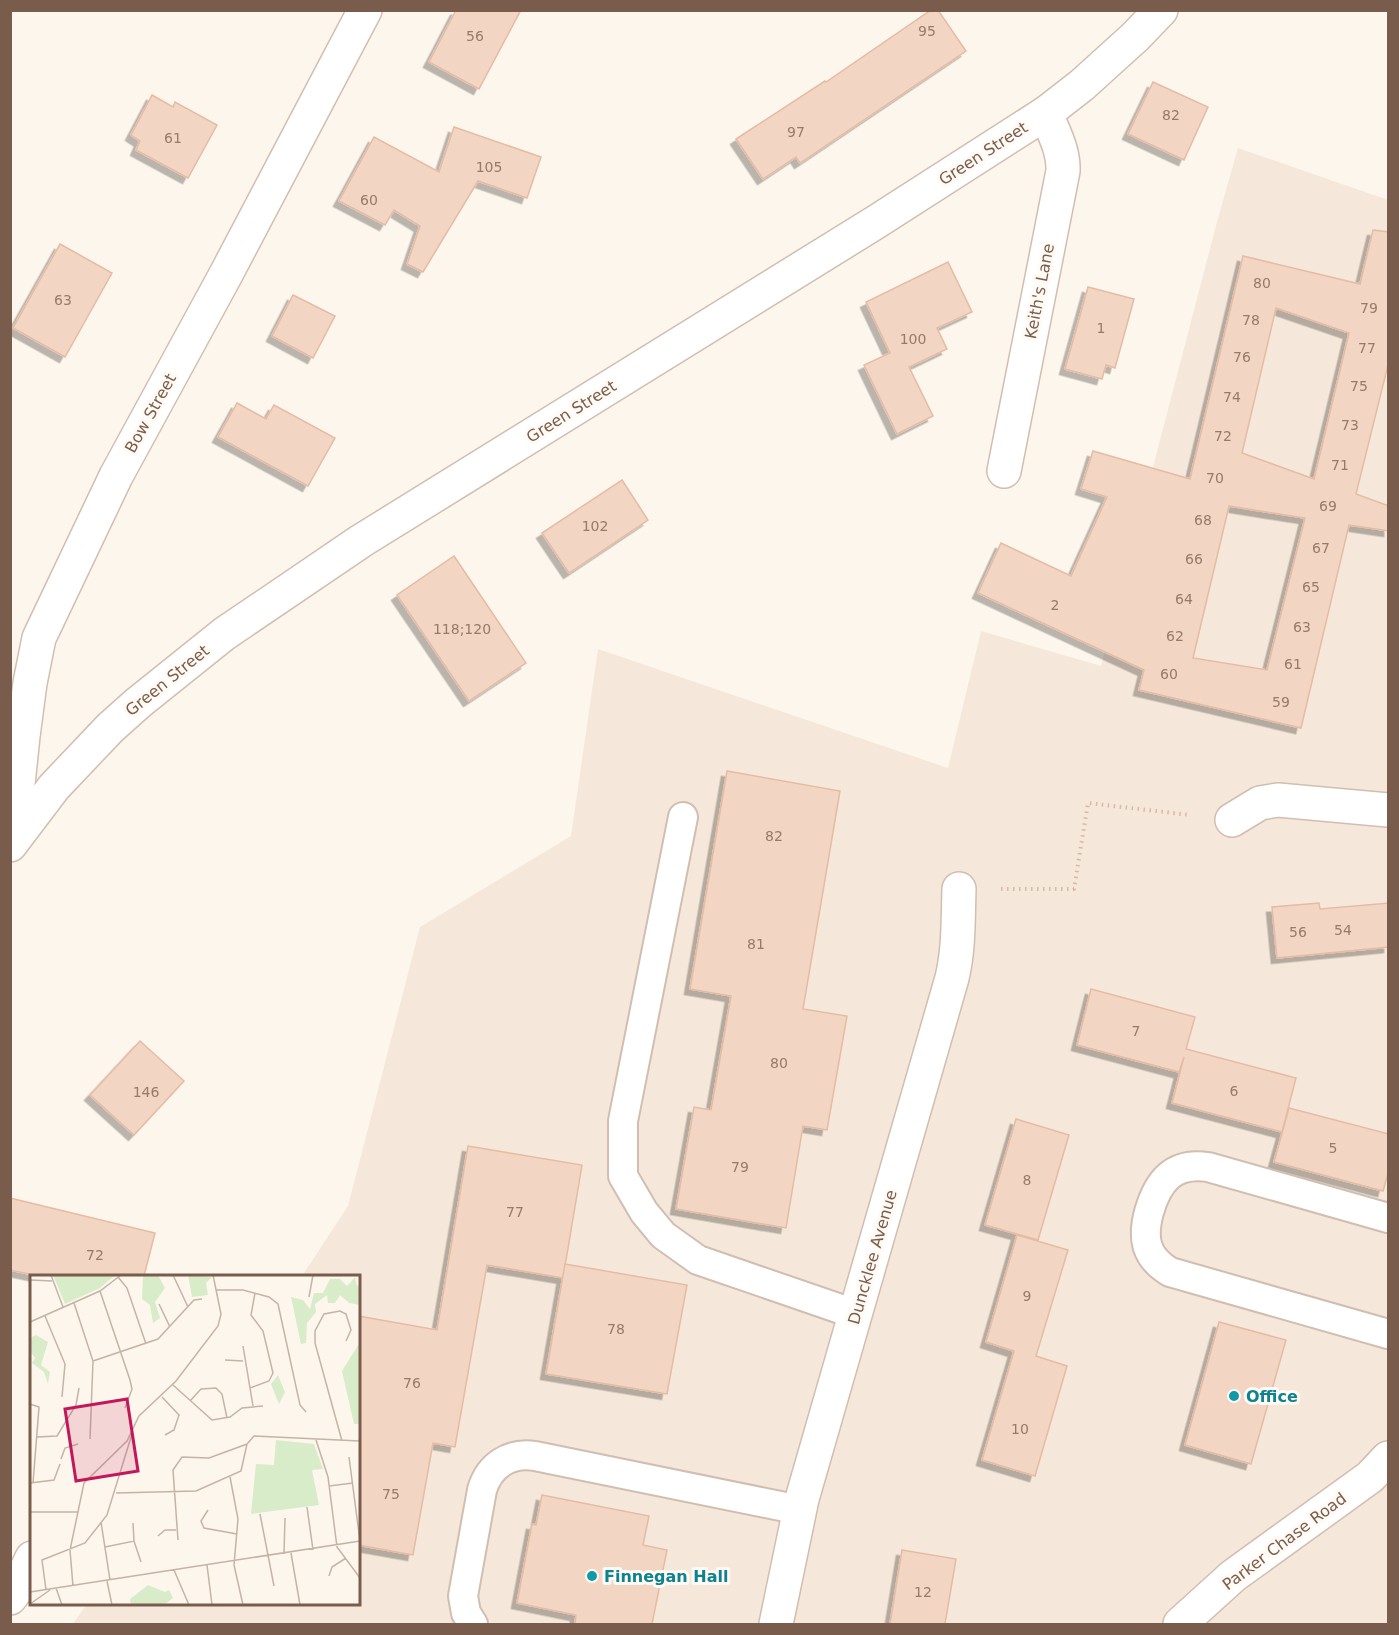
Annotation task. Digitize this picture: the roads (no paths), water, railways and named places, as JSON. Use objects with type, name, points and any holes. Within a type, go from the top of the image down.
[{"type":"street","name":"Bow Street","points":[[11,844],[30,683],[39,638],[116,476],[231,266],[364,10]]},
{"type":"street","name":"Green Street","points":[[11,844],[54,787],[110,729],[159,685],[224,634],[361,541],[876,222],[1046,113],[1082,85],[1161,10]]},
{"type":"street","name":"Keith's Lane","points":[[1004,471],[1063,171],[1061,151],[1046,113]]},
{"type":"street","points":[[1232,820],[1260,803],[1278,800],[1389,810]]},
{"type":"street","name":"Duncklee Avenue","points":[[776,1624],[800,1510],[952,978],[957,953],[959,889]]},
{"type":"street","name":"Parker Chase Road","points":[[1180,1624],[1233,1576],[1370,1477],[1389,1458]]},
{"type":"street","points":[[10,1598],[30,1562]]},
{"type":"lane","points":[[683,817],[623,1120],[623,1176],[644,1212],[663,1235],[698,1260],[855,1314]]},
{"type":"lane","points":[[1389,1218],[1208,1167],[1190,1166],[1174,1172],[1161,1183],[1153,1199],[1145,1229],[1147,1246],[1151,1254],[1156,1262],[1170,1272],[1389,1334]]},
{"type":"lane","points":[[474,1624],[466,1613],[463,1596],[482,1490],[484,1482],[494,1467],[508,1458],[526,1454],[800,1510]]},
{"type":"place","name":"Office","points":[[1234,1396]]},
{"type":"place","name":"Finnegan Hall","points":[[592,1576]]}]
